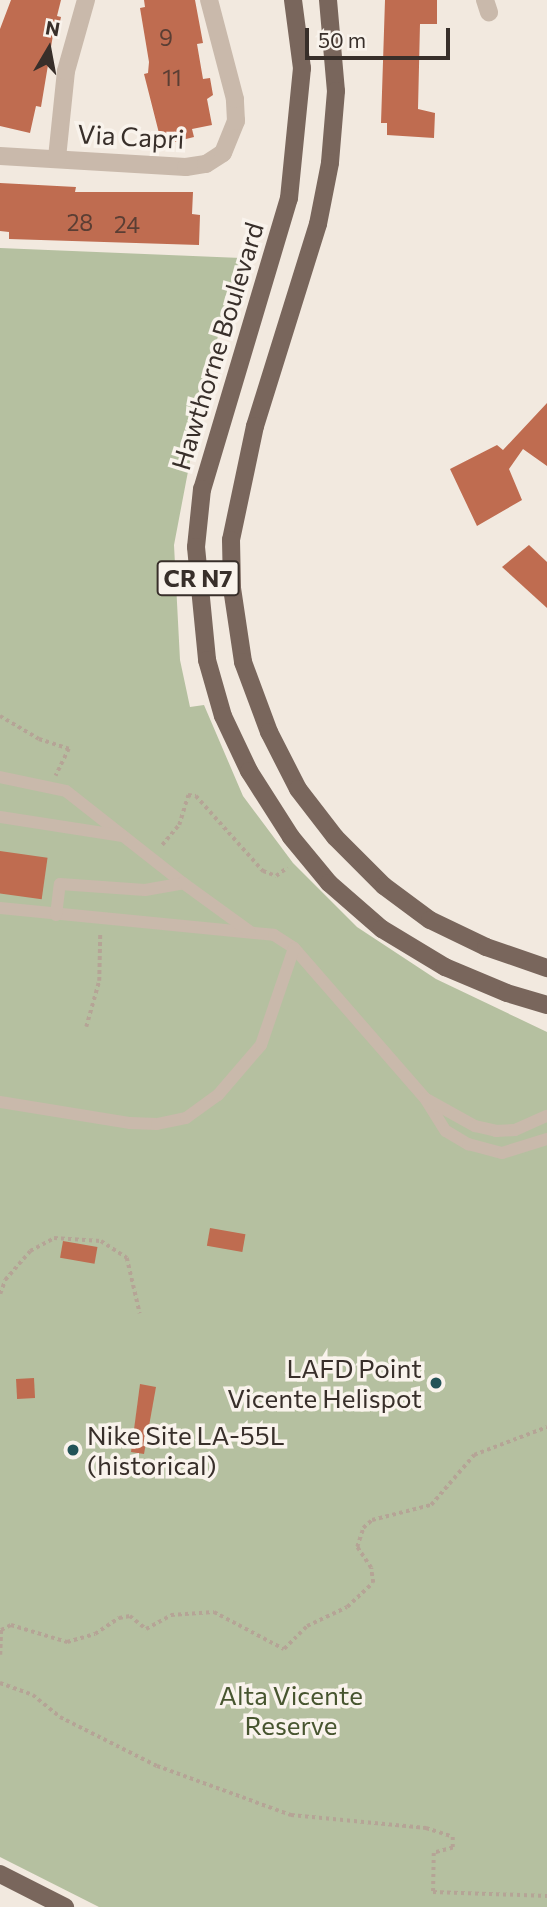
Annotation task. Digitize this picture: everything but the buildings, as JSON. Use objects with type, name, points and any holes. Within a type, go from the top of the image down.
[{"type":"main road","name":"Hawthorne Boulevard","points":[[293,0],[302,68],[289,198],[202,489],[196,547],[207,660],[223,716],[249,771],[291,838],[329,883],[382,929],[445,967],[507,993],[547,1004]]},
{"type":"main road","name":"CR N7","points":[[328,0],[336,91],[330,163],[318,224],[255,425],[231,540],[232,588],[243,662],[268,732],[298,789],[335,837],[384,886],[430,920],[486,947],[547,968]]},
{"type":"main road","points":[[0,1874],[65,1907]]},
{"type":"street","points":[[57,158],[66,71],[86,0]]},
{"type":"street","name":"Via Capri","points":[[0,156],[186,167],[206,164],[223,153],[236,121],[235,99],[209,0]]},
{"type":"lane","points":[[0,777],[66,791],[249,931]]},
{"type":"lane","points":[[0,817],[127,836]]},
{"type":"lane","points":[[56,915],[60,884],[145,890],[183,883]]},
{"type":"lane","points":[[0,908],[274,935],[294,948],[425,1098],[446,1130],[486,1151],[502,1153],[547,1139]]},
{"type":"lane","points":[[0,1102],[130,1123],[157,1124],[186,1118],[218,1095],[261,1045],[294,948]]},
{"type":"lane","points":[[425,1098],[475,1126],[496,1131],[515,1130],[547,1116]]},
{"type":"path","points":[[0,716],[39,740],[69,749],[51,787]]},
{"type":"path","points":[[162,845],[179,825],[188,795],[196,796],[263,871],[276,876],[287,868]]},
{"type":"path","points":[[86,1027],[99,981],[102,919]]},
{"type":"path","points":[[0,1294],[5,1280],[30,1251],[54,1238],[101,1241],[127,1258],[140,1314]]},
{"type":"path","points":[[0,1655],[2,1630],[11,1625],[67,1642],[95,1634],[119,1618],[130,1616],[146,1629],[171,1615],[214,1612],[284,1649],[307,1626],[347,1607],[373,1583],[371,1568],[357,1547],[363,1528],[372,1520],[430,1505],[474,1455],[547,1427]]},
{"type":"path","points":[[0,1683],[33,1695],[60,1717],[157,1766],[290,1815],[426,1828],[453,1837],[453,1847],[434,1853],[433,1892],[547,1896]]},
{"type":"green space","name":"Alta Vicente Reserve","points":[[0,248],[241,258],[206,377],[174,545],[180,660],[190,707],[204,705],[243,796],[293,863],[357,927],[436,979],[547,1032],[547,1907],[99,1907],[0,1857]]},
{"type":"place","name":"LAFD Point Vicente Helispot","points":[[436,1383]]},
{"type":"place","name":"Nike Site LA-55L (historical)","points":[[73,1450]]}]
